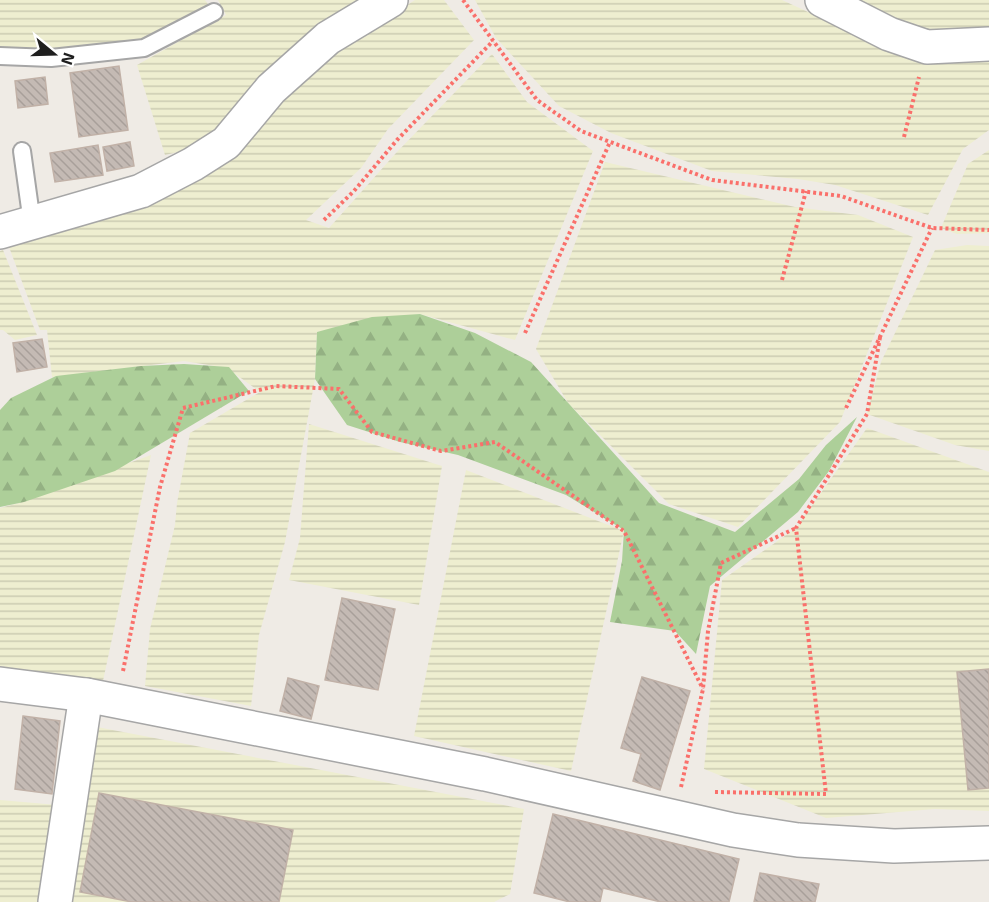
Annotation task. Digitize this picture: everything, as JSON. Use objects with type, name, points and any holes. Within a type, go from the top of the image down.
[{"type":"street","points":[[0,232],[141,191],[193,164],[226,143],[271,89],[328,38],[391,0]]},
{"type":"street","points":[[822,0],[889,34],[927,47],[989,44]]},
{"type":"street","points":[[0,684],[86,695],[485,774],[733,830],[798,840],[894,846],[989,843]]},
{"type":"street","points":[[55,902],[86,695]]},
{"type":"lane","points":[[0,56],[51,58],[144,48],[214,12]]},
{"type":"lane","points":[[22,151],[32,222]]},
{"type":"path","points":[[463,0],[537,100],[581,131],[712,180],[841,196],[932,228],[989,230]]},
{"type":"path","points":[[324,220],[354,191],[397,140],[493,41]]},
{"type":"path","points":[[904,137],[927,47]]},
{"type":"path","points":[[525,333],[610,142]]},
{"type":"path","points":[[782,280],[806,191]]},
{"type":"path","points":[[846,408],[932,228]]},
{"type":"path","points":[[674,816],[703,689],[708,632],[720,563],[796,528],[867,414],[880,337]]},
{"type":"path","points":[[117,701],[160,488],[183,408],[276,386],[339,389],[372,432],[441,451],[495,442],[624,531],[703,689]]},
{"type":"path","points":[[713,792],[826,794],[796,528]]},
{"type":"green space","points":[[0,0],[205,0],[214,12],[154,47],[0,64]]},
{"type":"green space","points":[[218,0],[363,0],[218,132],[191,149],[165,155],[137,65],[226,15]]},
{"type":"green space","points":[[415,0],[444,0],[474,40],[388,129],[361,168],[306,220],[329,228],[396,153],[492,54],[527,102],[593,151],[515,340],[420,314],[317,332],[315,379],[285,542],[259,635],[251,706],[145,686],[150,629],[175,525],[190,433],[260,392],[227,368],[184,361],[52,377],[47,330],[40,330],[9,247],[148,199],[267,116],[319,62]]},
{"type":"green space","points":[[475,0],[782,0],[919,63],[989,58],[989,130],[963,149],[928,215],[835,185],[712,171],[611,133],[559,106],[496,38]]},
{"type":"green space","points":[[854,0],[989,0],[989,29],[930,35]]},
{"type":"green space","points":[[989,150],[989,233],[957,234],[941,228],[968,164]]},
{"type":"green space","points":[[605,162],[795,207],[858,215],[913,237],[840,422],[738,527],[669,504],[568,403],[536,349]]},
{"type":"green space","points":[[967,245],[989,246],[989,451],[955,445],[867,414],[881,362],[935,250]]},
{"type":"green space","points":[[3,250],[37,335],[15,340],[0,330],[0,251]]},
{"type":"green space","points":[[420,314],[475,333],[531,362],[659,503],[735,532],[799,479],[826,445],[857,417],[829,471],[798,512],[710,586],[696,654],[675,631],[610,622],[622,561],[624,530],[566,495],[458,455],[400,442],[347,425],[315,379],[317,332],[372,317]]},
{"type":"green space","points":[[184,364],[229,367],[249,391],[115,471],[24,502],[0,507],[0,410],[11,398],[56,376],[141,366]]},
{"type":"green space","points":[[309,424],[442,466],[419,605],[289,580],[300,538]]},
{"type":"green space","points":[[867,428],[989,472],[989,811],[935,809],[826,818],[704,769],[722,580],[796,528]]},
{"type":"green space","points":[[151,455],[103,681],[0,666],[0,508]]},
{"type":"green space","points":[[466,470],[624,531],[571,771],[414,736]]},
{"type":"green space","points":[[97,727],[524,809],[510,894],[494,902],[0,902],[0,800],[69,806]]},
{"type":"building","points":[[119,66],[128,130],[79,137],[70,73]]},
{"type":"building","points":[[45,77],[48,104],[18,108],[15,81]]},
{"type":"building","points":[[130,142],[134,166],[107,171],[103,147]]},
{"type":"building","points":[[98,145],[103,175],[55,182],[50,153]]},
{"type":"building","points":[[42,339],[47,367],[17,372],[13,343]]},
{"type":"building","points":[[342,598],[395,609],[378,690],[325,680]]},
{"type":"building","points":[[989,669],[989,788],[968,790],[957,672]]},
{"type":"building","points":[[642,677],[690,691],[660,790],[633,781],[641,754],[621,748]]},
{"type":"building","points":[[288,678],[319,686],[311,719],[280,711]]},
{"type":"building","points":[[23,716],[60,721],[52,794],[15,789]]},
{"type":"building","points":[[99,793],[293,830],[279,902],[132,902],[80,892]]},
{"type":"building","points":[[553,814],[739,859],[729,902],[661,902],[603,888],[600,902],[570,902],[534,893]]},
{"type":"building","points":[[760,873],[819,884],[815,902],[754,902]]}]
